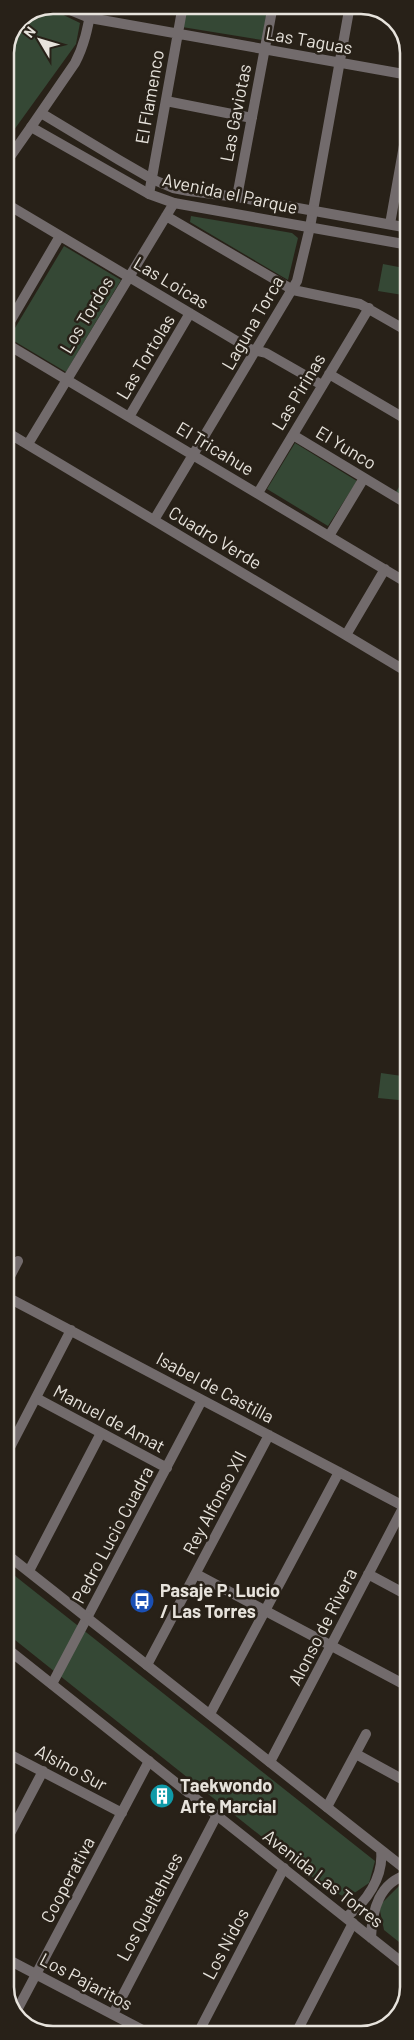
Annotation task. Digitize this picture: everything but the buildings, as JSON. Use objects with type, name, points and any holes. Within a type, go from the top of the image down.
[{"type":"street","name":"Las Taguas","points":[[78,14],[90,18],[400,74]]},
{"type":"street","points":[[14,151],[75,64],[84,43],[91,14]]},
{"type":"street","name":"El Flamenco","points":[[149,194],[181,14]]},
{"type":"street","name":"Las Gaviotas","points":[[237,197],[271,14]]},
{"type":"street","name":"Laguna Torca","points":[[154,520],[292,290],[300,272],[310,227],[348,14]]},
{"type":"street","points":[[166,102],[252,118]]},
{"type":"street","name":"Avenida el Parque","points":[[41,113],[152,179],[173,188],[189,192],[237,197],[400,226]]},
{"type":"street","name":"Avenida el Parque","points":[[31,127],[149,194],[174,203],[400,243]]},
{"type":"street","points":[[390,224],[400,175]]},
{"type":"street","name":"Los Tordos","points":[[28,444],[174,203]]},
{"type":"street","name":"Las Loicas","points":[[14,208],[250,348],[266,354],[322,385]]},
{"type":"street","points":[[166,216],[292,290],[351,301],[369,308],[400,327]]},
{"type":"street","points":[[14,315],[60,236]]},
{"type":"street","name":"Las Pirinas","points":[[258,494],[369,308]]},
{"type":"street","name":"Las Tortolas","points":[[129,417],[190,313]]},
{"type":"street","name":"El Tricahue","points":[[14,348],[400,578]]},
{"type":"street","points":[[329,374],[400,416]]},
{"type":"street","name":"El Yunco","points":[[293,435],[400,500]]},
{"type":"street","name":"Cuadro Verde","points":[[14,436],[400,668]]},
{"type":"street","points":[[329,536],[364,478]]},
{"type":"street","points":[[346,636],[385,569]]},
{"type":"street","points":[[14,1269],[18,1261]]},
{"type":"street","name":"Isabel de Castilla","points":[[14,1301],[400,1505]]},
{"type":"street","points":[[14,1440],[71,1330]]},
{"type":"street","name":"Manuel de Amat","points":[[36,1398],[167,1468]]},
{"type":"street","name":"Pedro Lucio Cuadra","points":[[52,1684],[202,1400]]},
{"type":"street","points":[[28,1571],[101,1433]]},
{"type":"street","name":"Rey Alfonso XII","points":[[147,1665],[269,1435]]},
{"type":"street","points":[[210,1714],[339,1472]]},
{"type":"street","name":"Alonso de Rivera","points":[[270,1762],[368,1574],[400,1518]]},
{"type":"street","points":[[14,1559],[400,1866]]},
{"type":"street","points":[[196,1574],[400,1682]]},
{"type":"street","points":[[368,1574],[400,1591]]},
{"type":"street","name":"Avenida Las Torres","points":[[14,1654],[400,1961]]},
{"type":"street","points":[[327,1807],[366,1734]]},
{"type":"street","points":[[356,1754],[400,1777]]},
{"type":"street","name":"Alsino Sur","points":[[14,1757],[122,1813]]},
{"type":"street","name":"Cooperativa","points":[[19,2007],[148,1761]]},
{"type":"street","points":[[14,1826],[43,1772]]},
{"type":"street","name":"Los Queltehues","points":[[113,2014],[217,1815]]},
{"type":"street","points":[[299,2026],[349,1920],[370,1894],[381,1866],[381,1850]]},
{"type":"street","name":"Los Nidos","points":[[202,2026],[284,1868]]},
{"type":"street","points":[[371,1938],[373,1914],[380,1896],[390,1883],[400,1877]]},
{"type":"street","name":"Los Pajaritos","points":[[14,1962],[135,2026]]},
{"type":"green space","points":[[45,14],[61,14],[80,23],[76,44],[14,130],[14,45],[20,31],[31,20]]},
{"type":"green space","points":[[184,14],[266,14],[262,40],[182,27]]},
{"type":"green space","points":[[191,216],[292,233],[298,238],[288,280],[190,222]]},
{"type":"green space","points":[[64,246],[121,280],[66,372],[14,341],[14,330]]},
{"type":"green space","points":[[383,264],[400,267],[400,295],[378,291]]},
{"type":"green space","points":[[295,443],[357,481],[328,526],[267,489]]},
{"type":"green space","points":[[400,485],[400,494],[396,492]]},
{"type":"green space","points":[[381,1073],[400,1076],[400,1100],[378,1098]]},
{"type":"green space","points":[[14,1575],[375,1861],[369,1883],[347,1898],[326,1888],[14,1639]]},
{"type":"green space","points":[[400,1885],[400,1943],[384,1930],[379,1906]]},
{"type":"place","name":"Pasaje P. Lucio / Las Torres","points":[[142,1601]]},
{"type":"place","name":"Taekwondo Arte Marcial","points":[[162,1796]]}]
